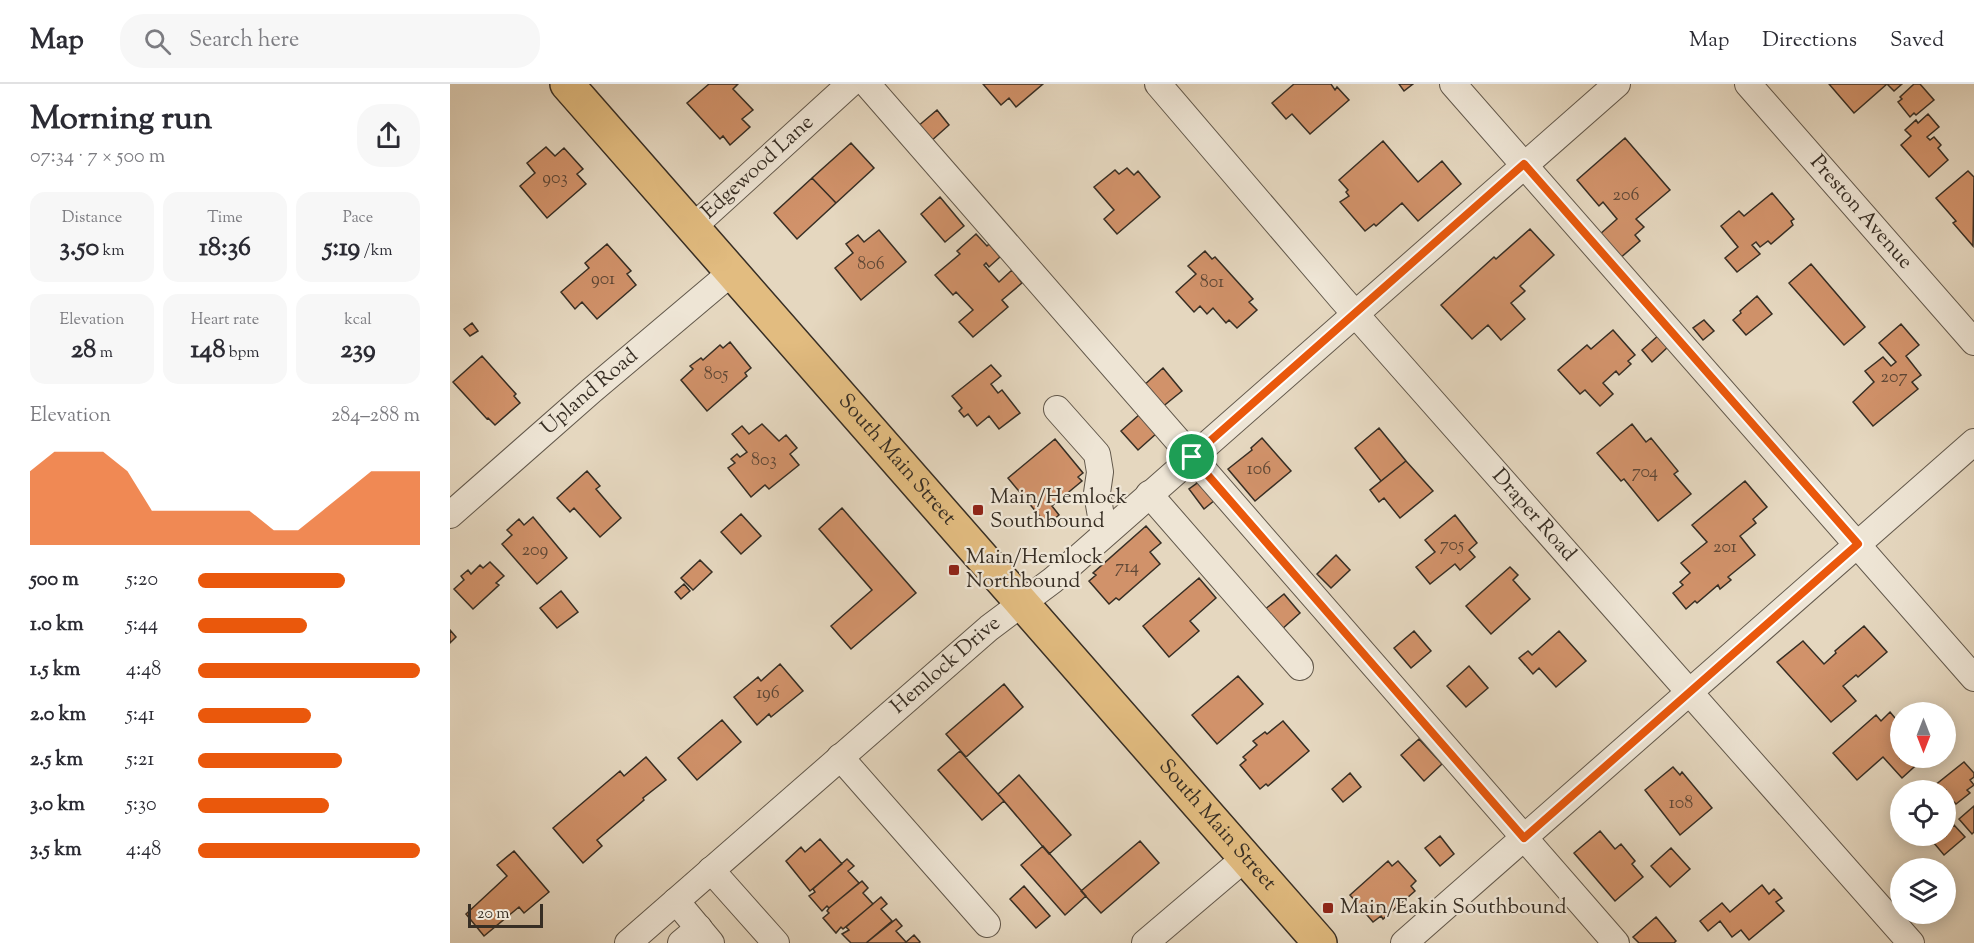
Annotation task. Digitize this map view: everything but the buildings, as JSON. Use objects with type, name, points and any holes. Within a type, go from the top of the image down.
[{"type":"main road","name":"South Main Street","points":[[567,84],[1320,943]]},
{"type":"street","name":"Edgewood Lane","points":[[693,227],[850,84]]},
{"type":"street","points":[[867,84],[1616,943]]},
{"type":"street","name":"Draper Road","points":[[1158,84],[1355,313],[1911,943]]},
{"type":"street","points":[[1453,84],[1974,678]]},
{"type":"street","name":"Hemlock Drive","points":[[628,943],[989,628],[1053,580],[1617,84]]},
{"type":"street","name":"Preston Avenue","points":[[1748,84],[1974,342]]},
{"type":"street","name":"Upland Road","points":[[450,515],[591,390],[732,272]]},
{"type":"street","points":[[1057,409],[1098,454],[1100,472],[1097,493],[1104,534]]},
{"type":"street","points":[[1404,943],[1974,442]]},
{"type":"street","points":[[1149,494],[1300,667]]},
{"type":"street","points":[[840,758],[987,924]]},
{"type":"street","points":[[1145,943],[1245,858]]},
{"type":"street","points":[[711,870],[776,943]]},
{"type":"street","points":[[675,902],[697,938]]},
{"type":"place","name":"Main/Hemlock Southbound","points":[[978,510]]},
{"type":"place","name":"Main/Hemlock Northbound","points":[[954,570]]},
{"type":"place","name":"Main/Eakin Southbound","points":[[1328,908]]},
{"type":"route","points":[[1524,164],[1858,544],[1524,838],[1192,457],[1524,164]]}]
